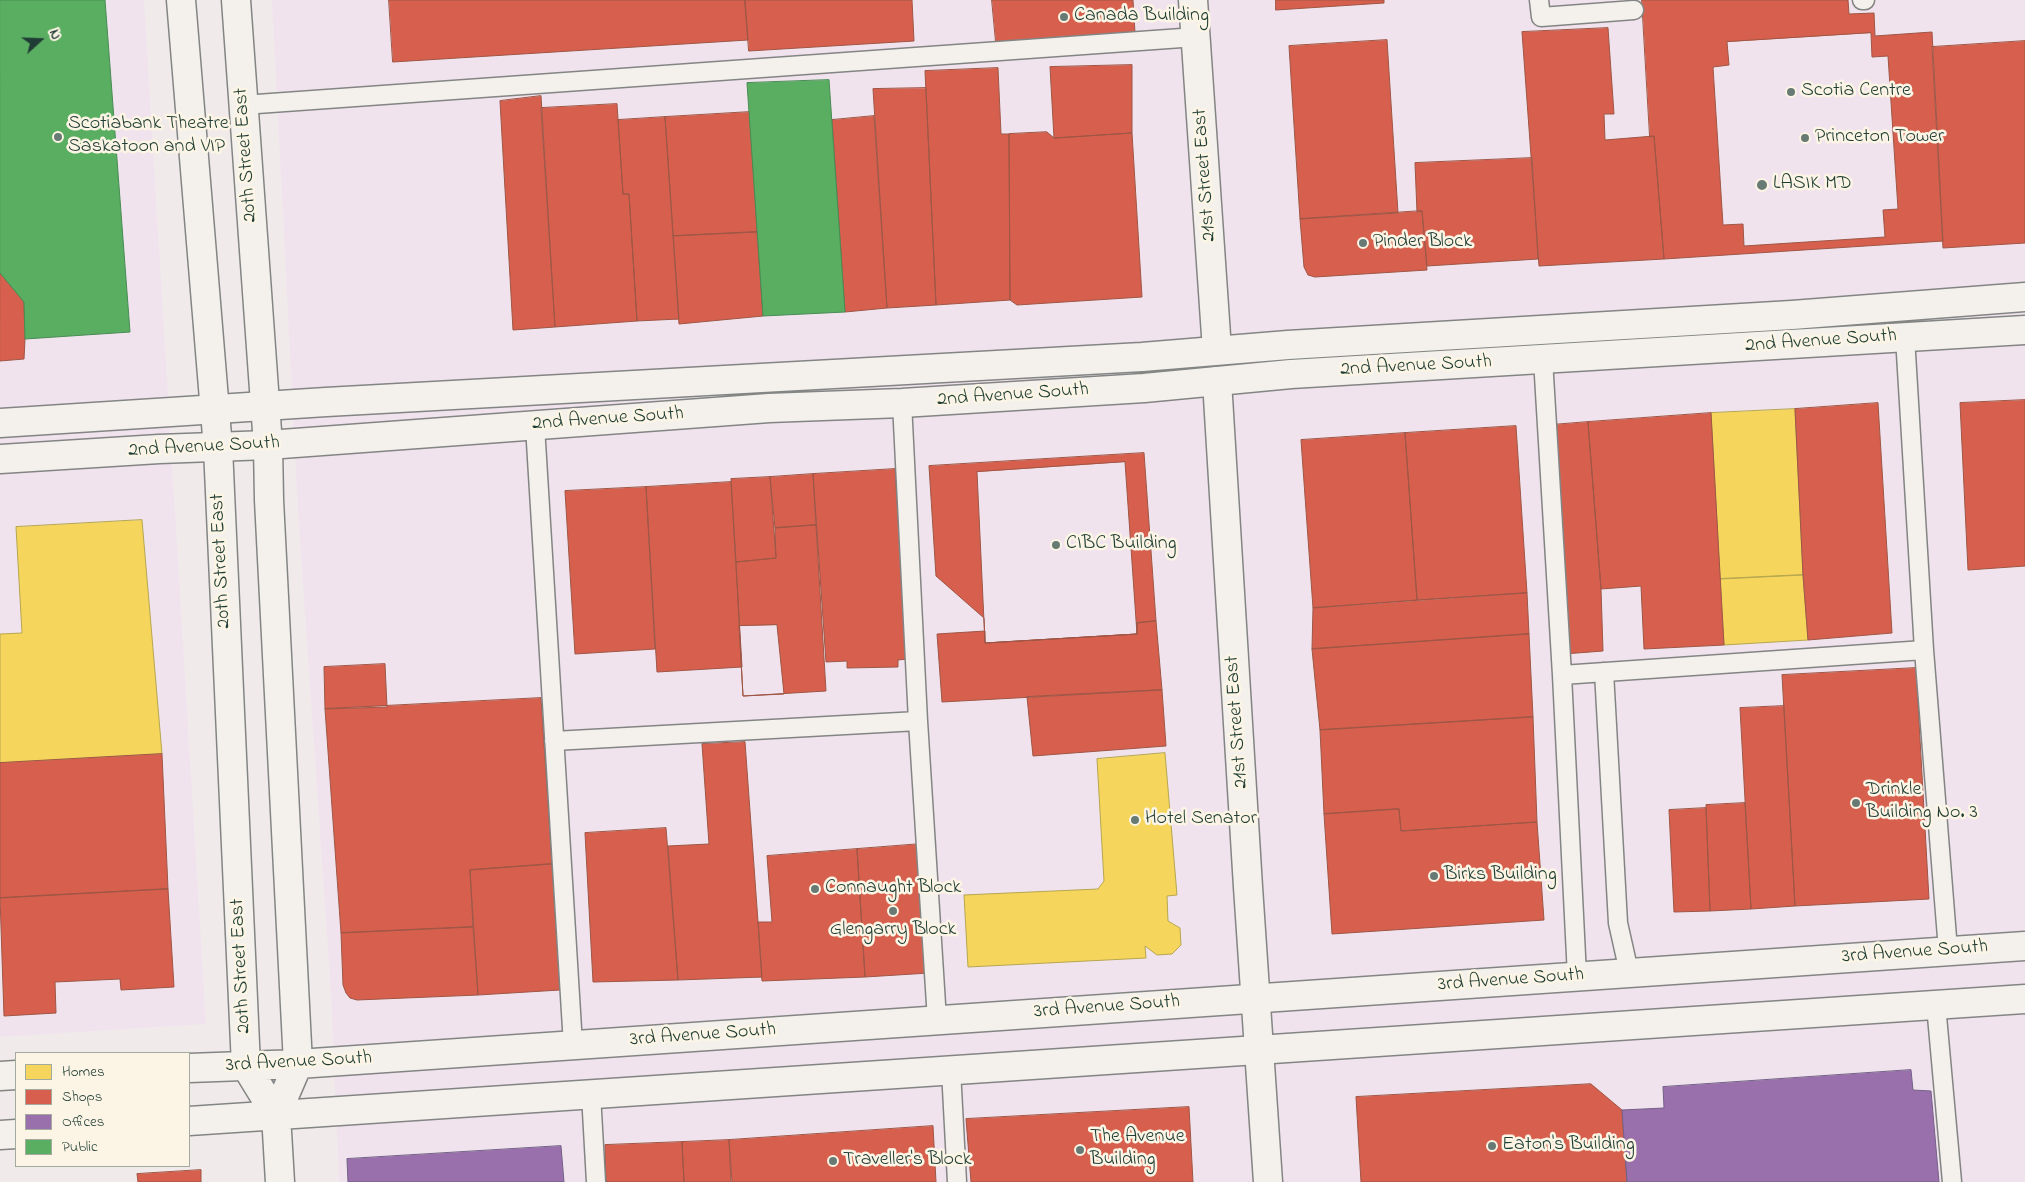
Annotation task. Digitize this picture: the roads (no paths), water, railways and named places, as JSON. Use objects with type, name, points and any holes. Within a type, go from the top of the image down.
[{"type":"main road","name":"20th Street East","points":[[181,0],[218,448],[246,1066],[276,1115]]},
{"type":"main road","name":"20th Street East","points":[[236,0],[268,446],[298,1064],[276,1115],[280,1182]]},
{"type":"main road","name":"21st Street East","points":[[1193,0],[1217,350]]},
{"type":"main road","name":"2nd Avenue South","points":[[0,423],[326,402],[1142,357],[1217,350],[1792,315],[2025,297]]},
{"type":"main road","name":"2nd Avenue South","points":[[0,459],[159,449],[268,446],[769,408],[902,403],[1144,388],[1291,374],[2025,330]]},
{"type":"main road","name":"21st Street East","points":[[1218,381],[1268,1182]]},
{"type":"main road","name":"3rd Avenue South","points":[[190,1068],[298,1064],[2025,946]]},
{"type":"main road","points":[[190,1121],[2025,999]]},
{"type":"main road","points":[[0,1076],[15,1075]]},
{"type":"main road","points":[[0,1135],[15,1134]]},
{"type":"lane","points":[[1539,0],[1541,17],[1634,10]]},
{"type":"lane","points":[[244,105],[1196,37]]},
{"type":"lane","points":[[1905,337],[1924,650],[1948,950]]},
{"type":"lane","points":[[1543,359],[1562,675],[1577,976]]},
{"type":"lane","points":[[902,403],[918,721],[937,1020]]},
{"type":"lane","points":[[535,426],[573,1045]]},
{"type":"lane","points":[[1562,675],[1924,650]]},
{"type":"lane","points":[[1604,672],[1618,923],[1629,972]]},
{"type":"lane","points":[[554,742],[918,721]]},
{"type":"lane","points":[[1936,1005],[1952,1182]]},
{"type":"lane","points":[[951,1070],[957,1182]]},
{"type":"lane","points":[[591,1094],[596,1182]]},
{"type":"place","name":"Canada Building","points":[[1064,17]]},
{"type":"place","name":"Scotia Centre","points":[[1791,92]]},
{"type":"place","name":"Scotiabank Theatre Saskatoon and VIP","points":[[58,137]]},
{"type":"place","name":"Princeton Tower","points":[[1805,138]]},
{"type":"place","name":"LASIK MD","points":[[1762,185]]},
{"type":"place","name":"Pinder Block","points":[[1363,243]]},
{"type":"place","name":"CIBC Building","points":[[1056,545]]},
{"type":"place","name":"Drinkle Building No. 3","points":[[1856,803]]},
{"type":"place","name":"Hotel Senator","points":[[1135,820]]},
{"type":"place","name":"Birks Building","points":[[1434,876]]},
{"type":"place","name":"Connaught Block","points":[[815,889]]},
{"type":"place","name":"Glengarry Block","points":[[893,911]]},
{"type":"place","name":"Eaton's Building","points":[[1492,1146]]},
{"type":"place","name":"The Avenue Building","points":[[1080,1150]]},
{"type":"place","name":"Traveller's Block","points":[[833,1161]]}]
